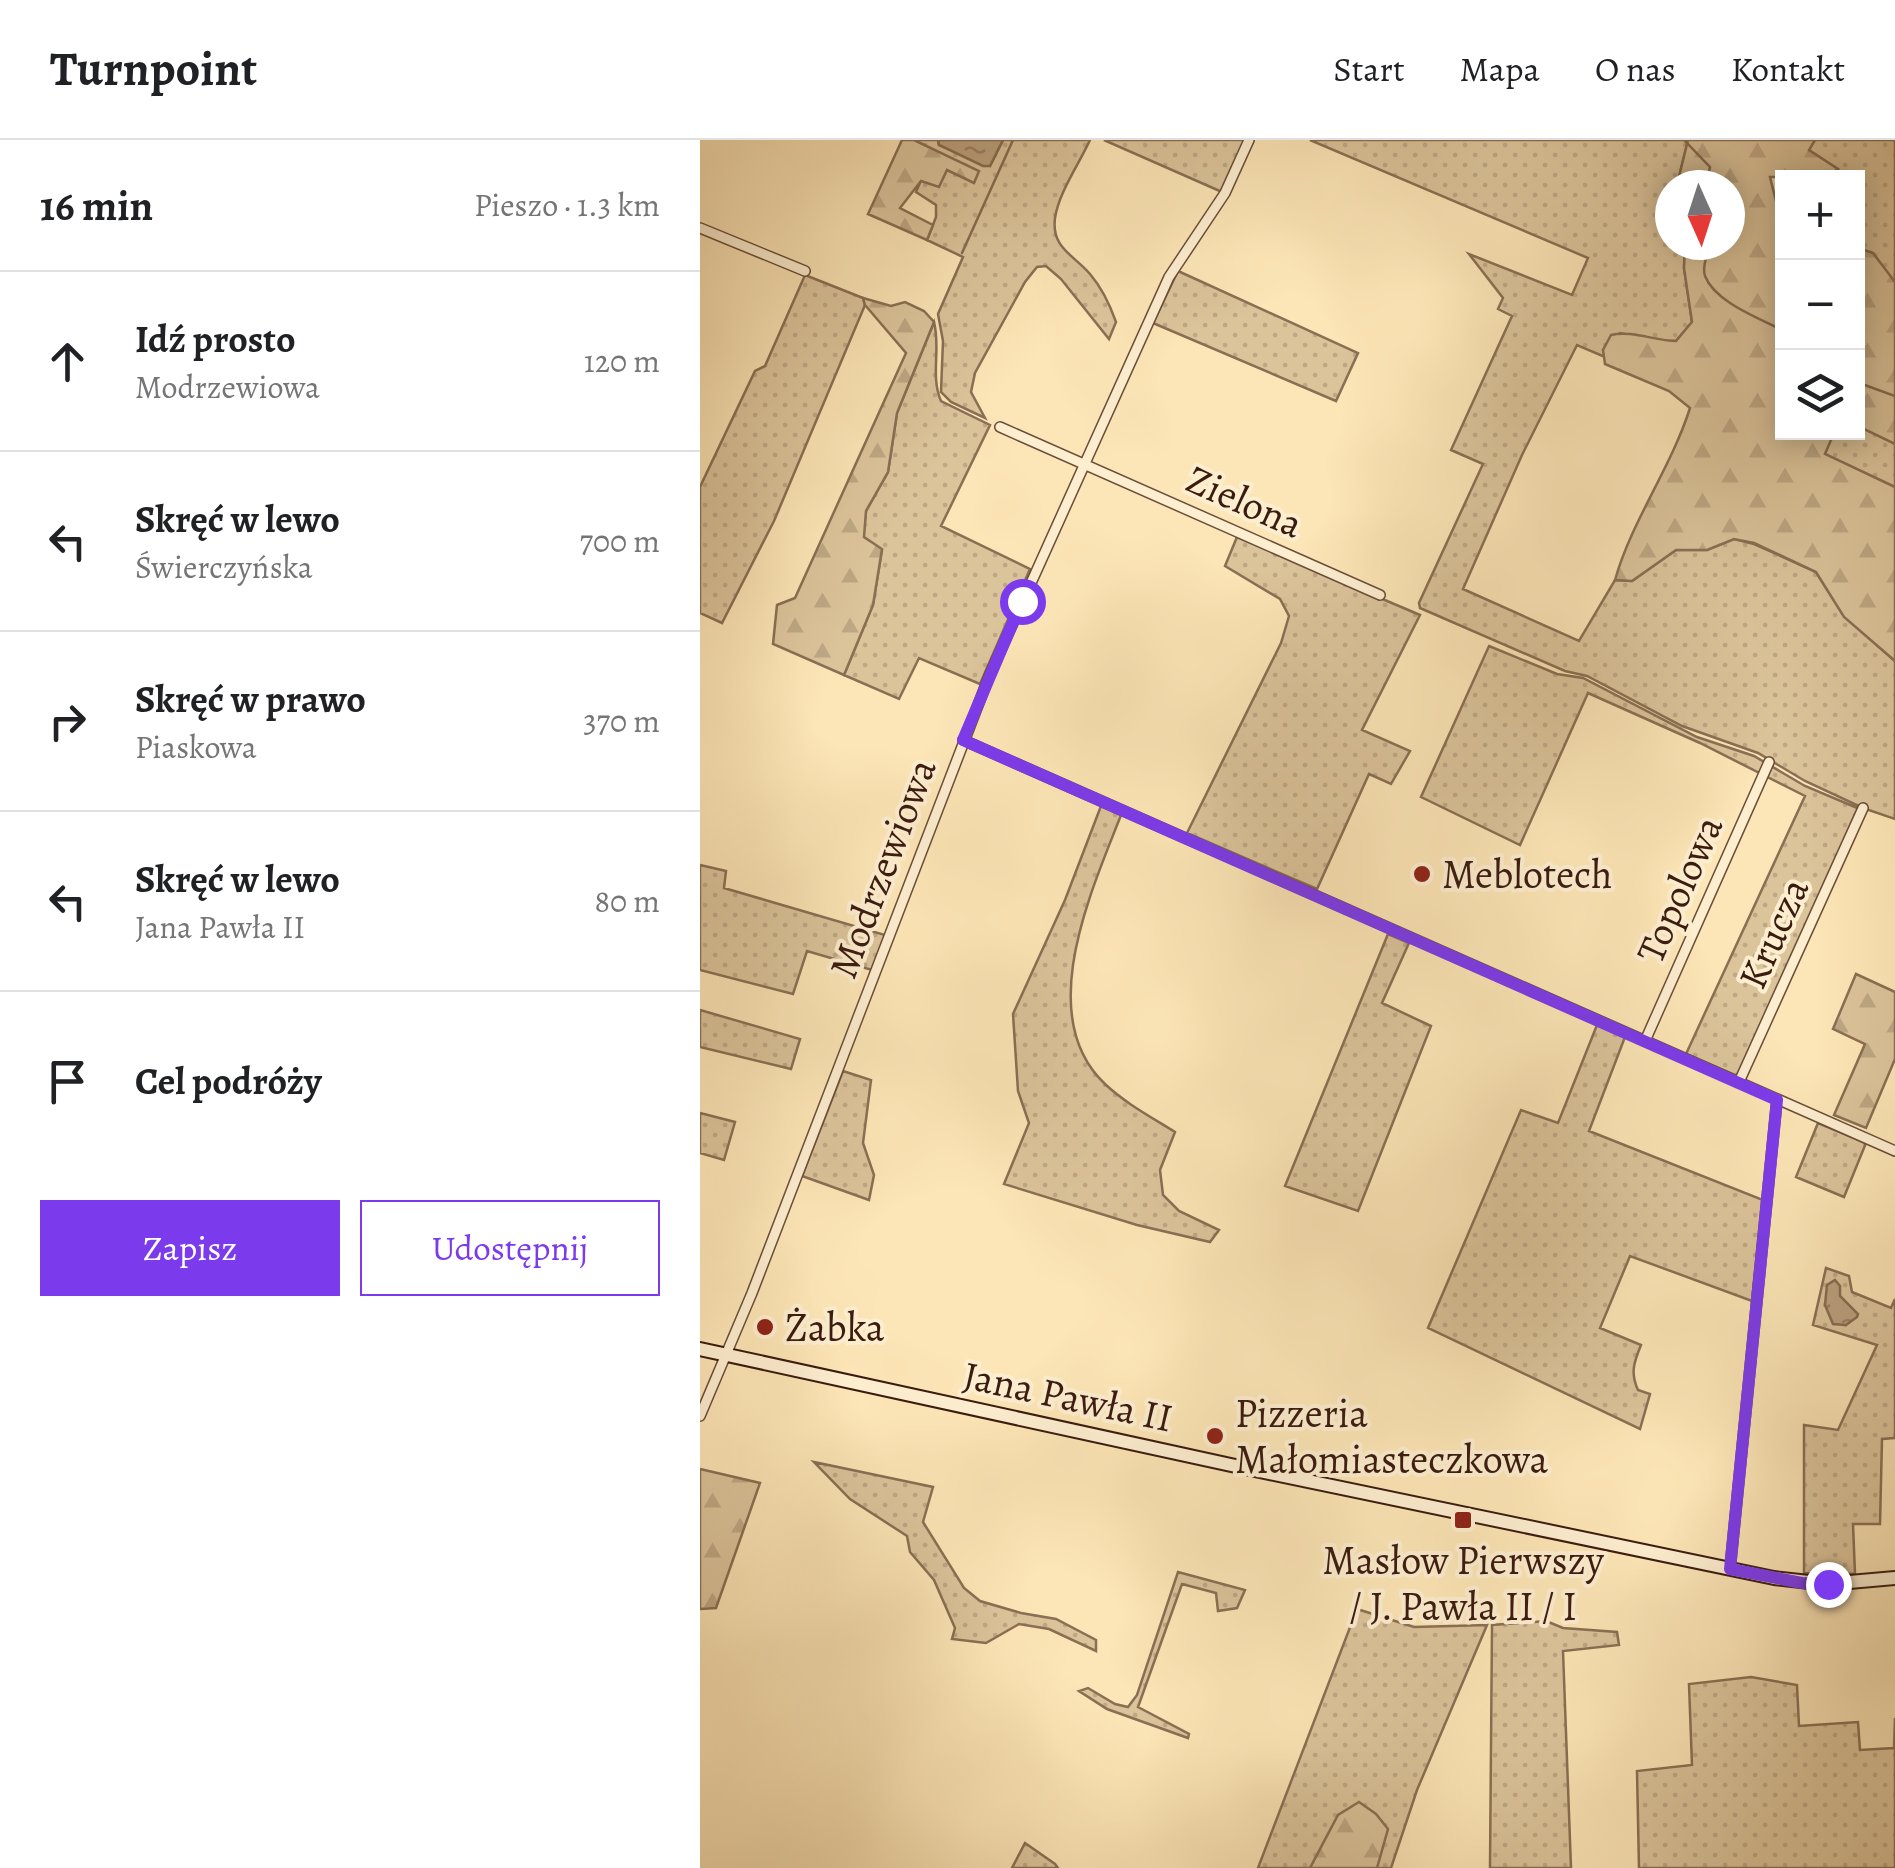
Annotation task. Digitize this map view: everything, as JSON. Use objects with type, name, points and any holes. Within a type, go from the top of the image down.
[{"type":"main road","name":"Jana Pawła II","points":[[700,1349],[1802,1583],[1850,1584],[1895,1578]]},
{"type":"street","name":"Modrzewiowa","points":[[700,1416],[963,740],[1169,276],[1225,193],[1249,140]]},
{"type":"street","points":[[700,228],[805,271]]},
{"type":"street","name":"Zielona","points":[[1000,428],[1380,594]]},
{"type":"street","points":[[963,740],[1895,1151]]},
{"type":"street","name":"Topolowa","points":[[1645,1041],[1768,762]]},
{"type":"street","name":"Krucza","points":[[1738,1082],[1862,808]]},
{"type":"street","points":[[1730,1569],[1777,1100]]},
{"type":"green space","points":[[902,140],[914,140],[979,171],[974,183],[947,170],[939,187],[921,181],[900,208],[933,225],[927,240],[868,214]]},
{"type":"green space","points":[[914,140],[938,140],[939,145],[990,166],[1003,140],[1090,140],[1061,198],[1055,228],[1060,244],[1098,285],[1116,322],[1109,339],[1061,279],[1046,266],[1037,267],[975,373],[971,392],[985,418],[951,402],[941,392],[943,341],[938,314],[963,257],[927,240],[936,205],[916,192],[934,150]]},
{"type":"green space","points":[[1104,140],[1245,140],[1222,192]]},
{"type":"green space","points":[[1310,140],[1688,140],[1681,170],[1655,170],[1655,260],[1684,260],[1692,322],[1676,341],[1620,333],[1603,350],[1605,357],[1577,345],[1522,455],[1463,589],[1579,641],[1615,580],[1632,581],[1676,550],[1707,550],[1734,539],[1816,572],[1844,616],[1895,661],[1895,819],[1805,781],[1758,753],[1682,726],[1587,676],[1565,671],[1420,608],[1483,464],[1451,450],[1512,316],[1498,309],[1503,298],[1469,254],[1572,295],[1588,258]]},
{"type":"green space","points":[[1688,140],[1815,140],[1809,150],[1838,169],[1775,170],[1775,177],[1770,177],[1775,197],[1775,440],[1831,440],[1825,454],[1895,487],[1895,661],[1844,617],[1816,572],[1754,543],[1734,539],[1707,550],[1676,550],[1632,581],[1615,580],[1690,408],[1669,391],[1605,364],[1603,350],[1611,335],[1619,334],[1676,341],[1692,322],[1684,260],[1745,260],[1745,170],[1681,170]]},
{"type":"green space","points":[[1815,140],[1895,140],[1895,488],[1810,451],[1816,440],[1865,440],[1865,304],[1873,253],[1865,250],[1865,170],[1835,170],[1808,150]]},
{"type":"green space","points":[[1865,250],[1873,253],[1895,282],[1895,444],[1865,429]]},
{"type":"green space","points":[[1178,271],[1358,353],[1336,401],[1153,323]]},
{"type":"green space","points":[[805,275],[863,298],[865,305],[774,521],[722,623],[700,613],[700,487],[755,371],[765,366]]},
{"type":"green space","points":[[863,298],[891,306],[905,302],[924,311],[934,322],[897,413],[888,472],[866,511],[864,537],[882,549],[873,605],[844,675],[773,644],[777,605],[795,598],[906,353]]},
{"type":"green space","points":[[934,322],[936,382],[941,401],[990,425],[941,526],[1030,569],[980,684],[919,658],[899,699],[844,675],[873,605],[882,550],[863,537],[866,511],[888,472],[897,413]]},
{"type":"green space","points":[[1237,537],[1420,615],[1362,730],[1410,751],[1391,784],[1369,774],[1317,889],[1187,833],[1281,643],[1289,616],[1280,599],[1225,566]]},
{"type":"green space","points":[[1489,646],[1557,674],[1583,678],[1697,737],[1754,756],[1805,786],[1862,810],[1737,1076],[1686,1054],[1805,796],[1588,693],[1520,845],[1421,797]]},
{"type":"green space","points":[[1101,806],[1121,815],[1096,879],[1075,952],[1073,1024],[1084,1056],[1105,1084],[1175,1132],[1160,1170],[1163,1195],[1179,1211],[1219,1230],[1210,1242],[1137,1225],[1004,1184],[1029,1123],[1018,1091],[1013,1014],[1065,900]]},
{"type":"green space","points":[[700,865],[726,871],[724,888],[885,935],[872,970],[807,951],[793,994],[700,970]]},
{"type":"green space","points":[[1388,934],[1409,943],[1382,1003],[1431,1026],[1358,1211],[1285,1186]]},
{"type":"green space","points":[[1856,974],[1895,992],[1895,1059],[1866,1128],[1834,1115],[1865,1044],[1833,1029]]},
{"type":"green space","points":[[700,1010],[800,1039],[791,1069],[700,1047]]},
{"type":"green space","points":[[1597,1025],[1625,1037],[1589,1131],[1763,1200],[1752,1301],[1630,1256],[1600,1328],[1641,1345],[1634,1378],[1638,1390],[1650,1394],[1640,1429],[1428,1328],[1521,1110],[1558,1123]]},
{"type":"green space","points":[[843,1071],[871,1080],[863,1143],[874,1175],[869,1200],[802,1176]]},
{"type":"green space","points":[[700,1113],[735,1122],[724,1160],[700,1153]]},
{"type":"green space","points":[[1818,1123],[1866,1143],[1844,1197],[1796,1177]]},
{"type":"green space","points":[[1826,1268],[1849,1276],[1852,1292],[1891,1308],[1895,1299],[1895,1438],[1882,1439],[1880,1524],[1853,1524],[1855,1574],[1804,1573],[1804,1425],[1838,1430],[1877,1345],[1813,1325]]},
{"type":"green space","points":[[814,1462],[933,1487],[923,1522],[964,1588],[980,1601],[1056,1619],[1096,1640],[1096,1651],[1049,1629],[1019,1624],[986,1643],[952,1639],[955,1628],[934,1580],[910,1552],[907,1536],[850,1499]]},
{"type":"green space","points":[[700,1469],[760,1483],[716,1608],[700,1609]]},
{"type":"green space","points":[[1178,1572],[1245,1590],[1237,1608],[1218,1611],[1216,1593],[1182,1584],[1138,1707],[1189,1734],[1188,1738],[1107,1709],[1079,1691],[1088,1688],[1128,1707],[1137,1695]]},
{"type":"green space","points":[[1357,1609],[1414,1627],[1487,1625],[1417,1790],[1391,1868],[1258,1868]]},
{"type":"green space","points":[[1546,1621],[1563,1628],[1617,1632],[1619,1645],[1563,1651],[1571,1868],[1490,1868],[1492,1625]]},
{"type":"green space","points":[[1751,1677],[1797,1685],[1799,1726],[1858,1722],[1860,1750],[1894,1748],[1895,1718],[1895,1868],[1639,1868],[1637,1771],[1692,1765],[1689,1684]]},
{"type":"green space","points":[[1359,1802],[1388,1829],[1377,1868],[1310,1868],[1338,1815]]},
{"type":"green space","points":[[1025,1843],[1055,1864],[1058,1868],[1012,1868]]},
{"type":"water","points":[[938,140],[1003,140],[990,166],[983,166],[939,145]]},
{"type":"water","points":[[1835,1280],[1840,1296],[1858,1314],[1846,1325],[1833,1324],[1825,1305],[1827,1285]]},
{"type":"waterway","points":[[962,253],[1013,140]]},
{"type":"waterway","points":[[1684,140],[1709,170]]},
{"type":"waterway","points":[[1706,260],[1705,276],[1718,294],[1775,326]]},
{"type":"waterway","points":[[1865,385],[1895,396]]},
{"type":"place","name":"Meblotech","points":[[1422,874]]},
{"type":"place","name":"Żabka","points":[[765,1327]]},
{"type":"place","name":"Pizzeria Małomiasteczkowa","points":[[1215,1436]]},
{"type":"place","name":"Masłow Pierwszy / J. Pawła II / I","points":[[1463,1520]]},
{"type":"route","points":[[1022,601],[963,740],[1777,1100],[1730,1569],[1828,1584]]}]
